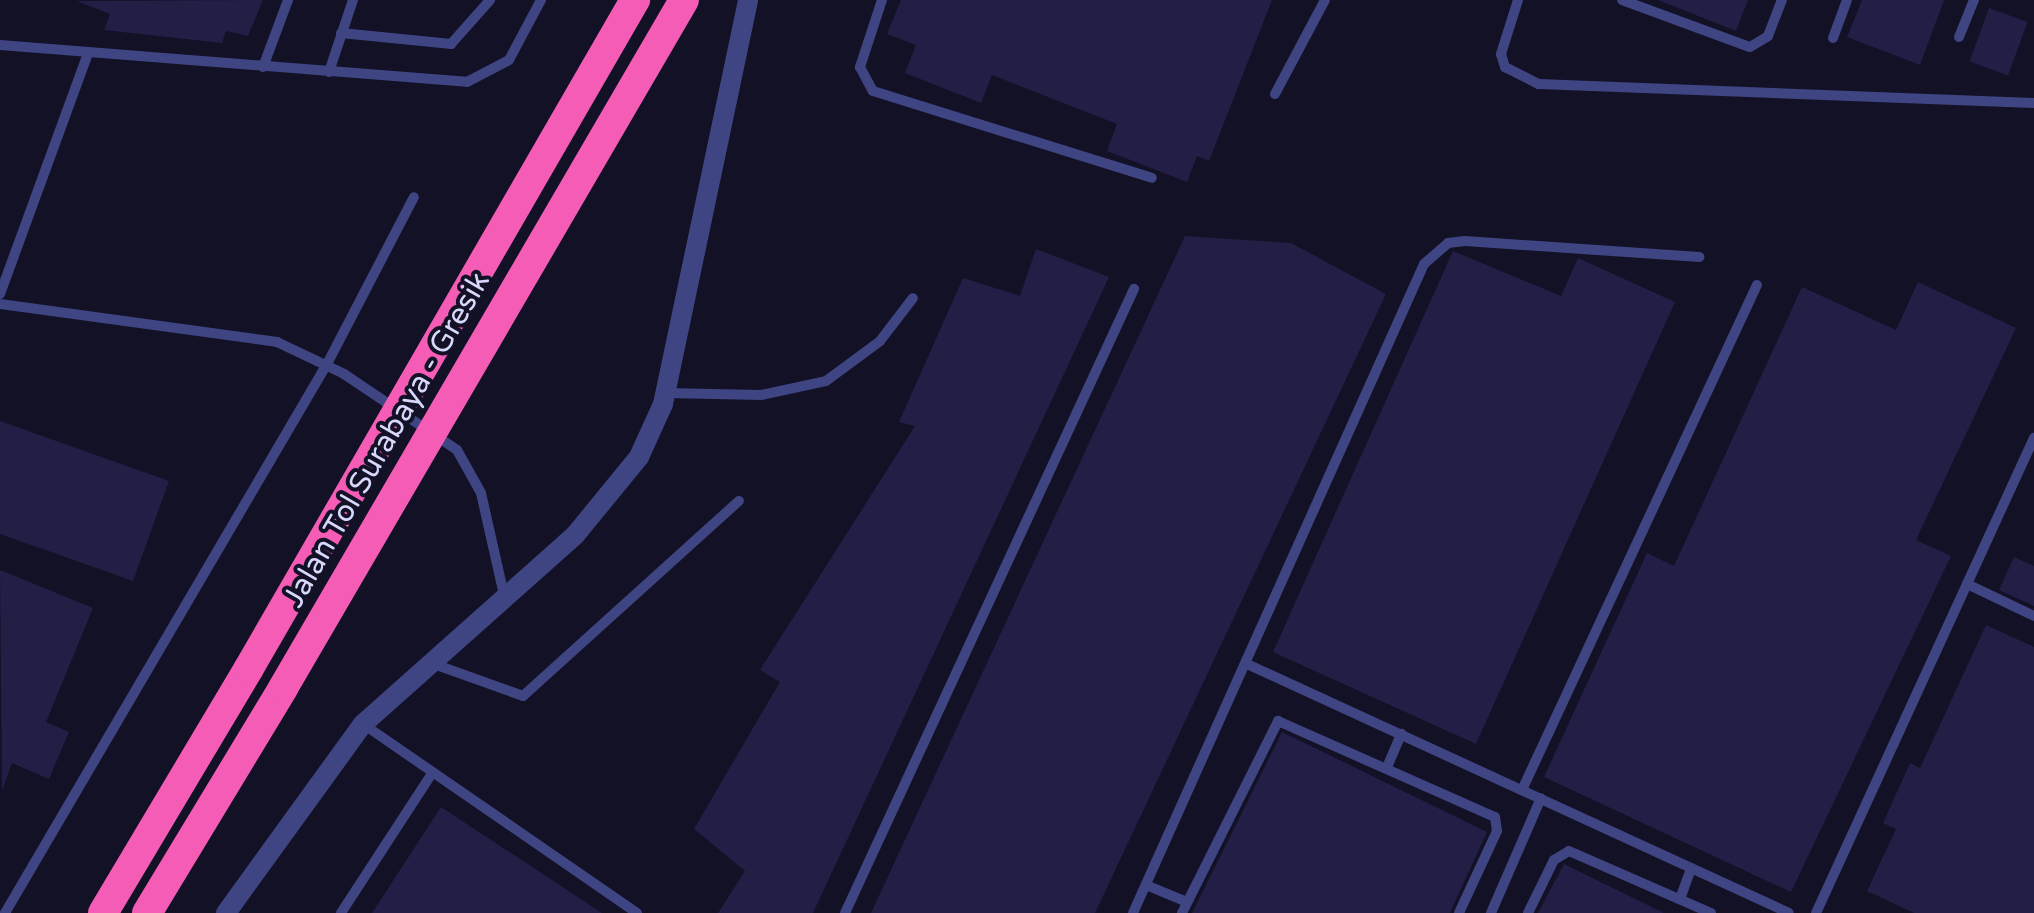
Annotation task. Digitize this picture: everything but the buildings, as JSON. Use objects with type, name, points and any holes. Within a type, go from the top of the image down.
[{"type":"highway","name":"Jalan Tol Surabaya - Gresik","points":[[103,913],[250,668],[636,0]]},
{"type":"highway","name":"Jalan Tol Surabaya - Gresik","points":[[147,913],[283,688],[684,0]]},
{"type":"street","points":[[226,913],[363,724],[610,498],[665,393],[748,0]]},
{"type":"lane","points":[[263,67],[288,0]]},
{"type":"lane","points":[[329,72],[353,0]]},
{"type":"lane","points":[[340,33],[451,44],[490,0]]},
{"type":"lane","points":[[0,44],[329,72],[488,75],[509,60],[539,3],[523,0]]},
{"type":"lane","points":[[882,0],[860,67],[873,92],[1152,178]]},
{"type":"lane","points":[[1275,94],[1325,0]]},
{"type":"lane","points":[[1518,0],[1501,54],[1505,67],[1539,84],[2034,103]]},
{"type":"lane","points":[[1622,0],[1750,47],[1768,36],[1782,0]]},
{"type":"lane","points":[[1833,38],[1847,0]]},
{"type":"lane","points":[[1959,36],[1974,0]]},
{"type":"lane","points":[[0,294],[88,54]]},
{"type":"lane","points":[[5,913],[327,364],[414,197]]},
{"type":"lane","points":[[1133,913],[1424,264],[1441,247],[1699,257]]},
{"type":"lane","points":[[1522,790],[1757,285]]},
{"type":"lane","points":[[846,913],[1134,289]]},
{"type":"lane","points":[[665,393],[772,395],[826,381],[880,341],[914,298]]},
{"type":"lane","points":[[0,304],[277,342],[327,364],[457,450],[481,493],[504,595]]},
{"type":"lane","points":[[1816,913],[2034,438]]},
{"type":"lane","points":[[430,663],[523,696],[739,501]]},
{"type":"lane","points":[[1967,584],[2034,616]]},
{"type":"lane","points":[[1247,664],[1789,913]]},
{"type":"lane","points":[[1146,884],[1184,908],[1274,722],[1388,764],[1497,820],[1459,913]]},
{"type":"lane","points":[[363,724],[429,778],[636,913]]},
{"type":"lane","points":[[1388,764],[1401,734]]},
{"type":"lane","points":[[340,913],[429,778]]},
{"type":"lane","points":[[1491,913],[1540,798]]},
{"type":"lane","points":[[1528,913],[1563,852],[1710,913]]},
{"type":"lane","points":[[1680,899],[1691,868]]}]
